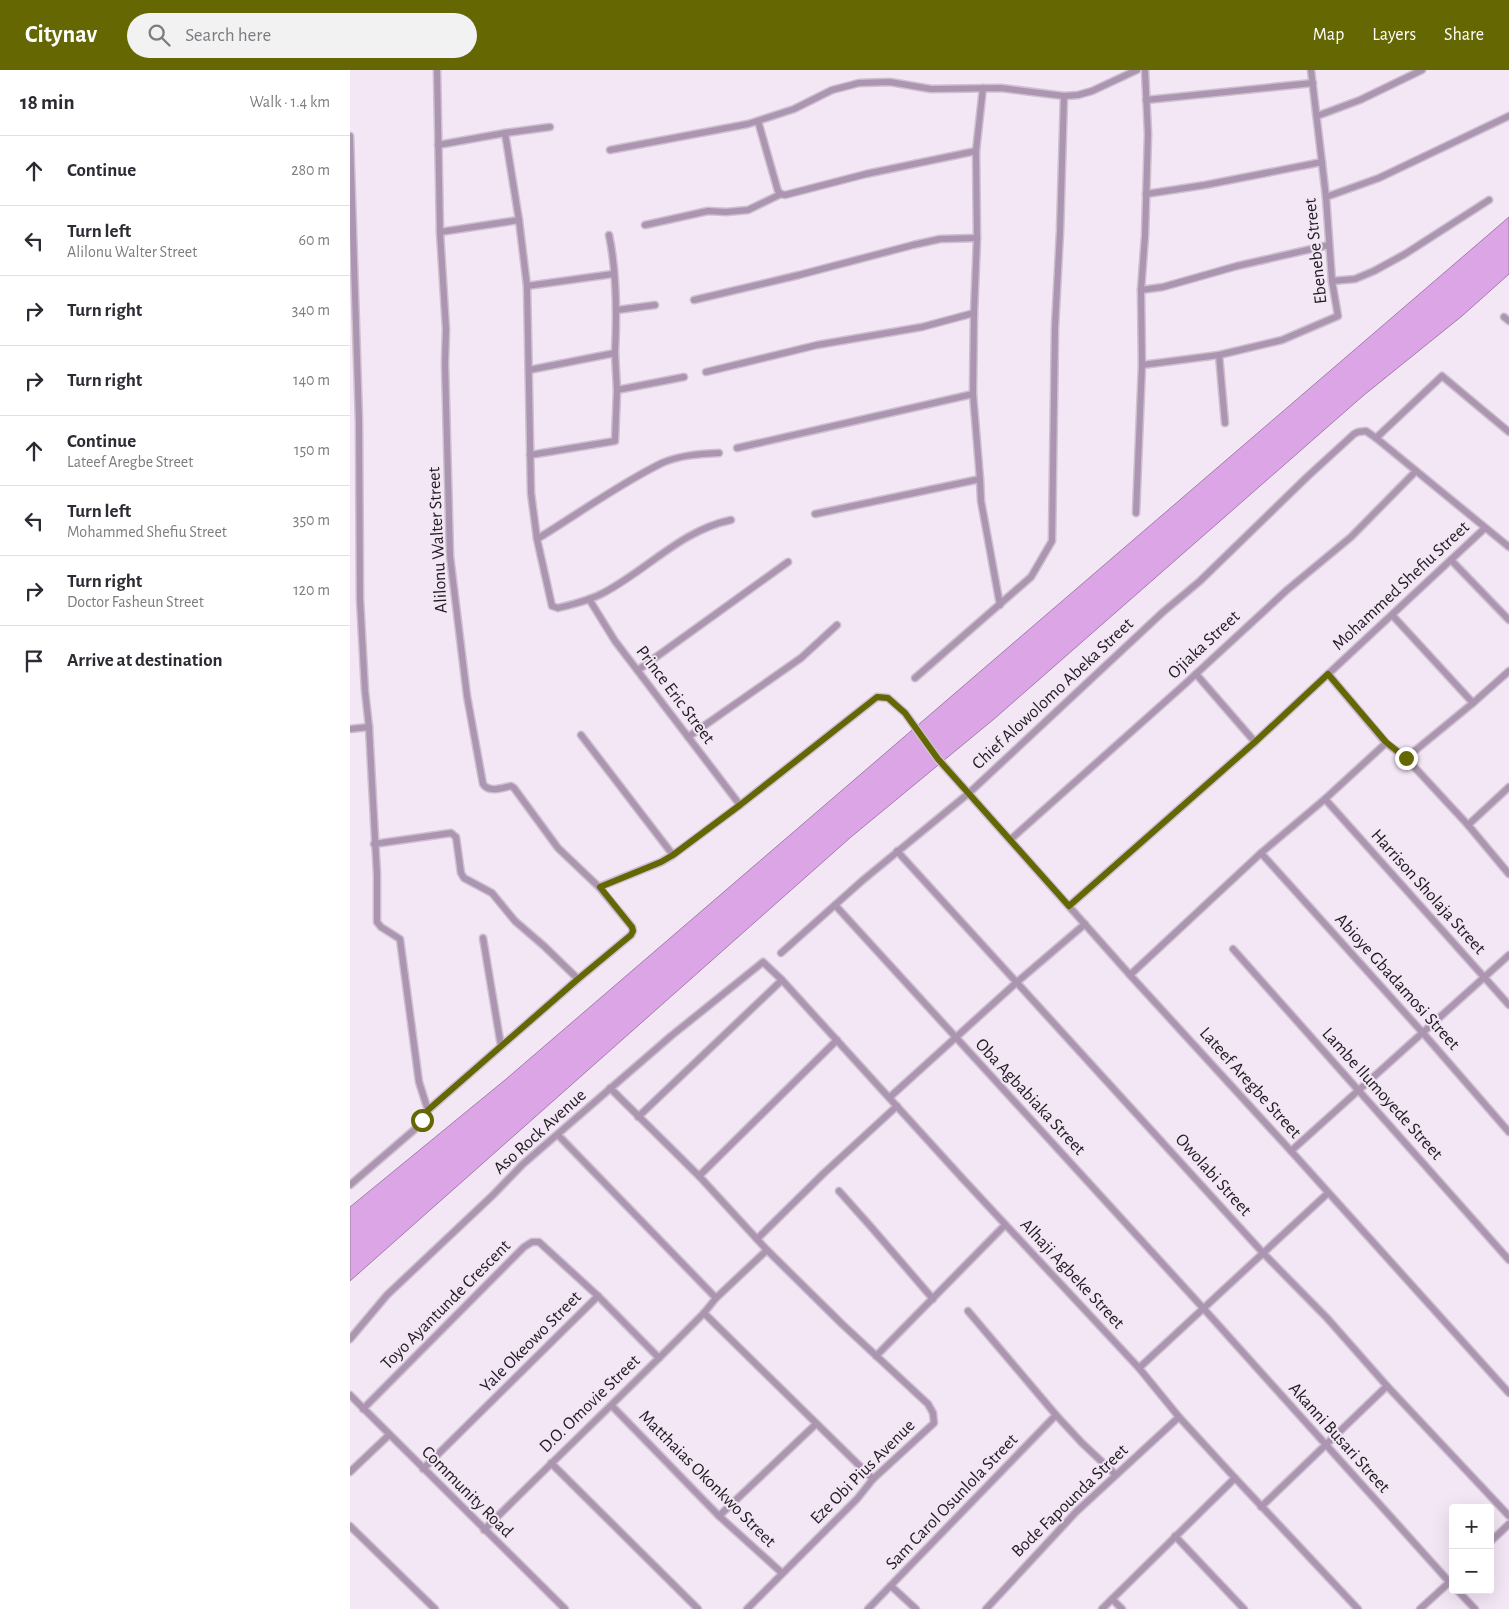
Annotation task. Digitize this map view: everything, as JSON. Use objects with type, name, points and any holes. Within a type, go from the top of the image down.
[{"type":"street","name":"Alilonu Walter Street","points":[[437,70],[440,232],[446,329],[445,363],[450,556],[467,696],[485,787],[490,790],[511,786],[514,788],[558,848],[600,887],[632,927],[631,935],[578,979]]},
{"type":"street","points":[[610,150],[758,121],[794,110],[832,90],[859,83],[890,82],[931,89],[1010,89],[1064,96],[1092,91],[1137,70]]},
{"type":"street","points":[[1136,513],[1148,134],[1145,70]]},
{"type":"street","name":"Ebenebe Street","points":[[1142,365],[1220,355],[1282,340],[1338,316],[1332,281],[1326,197],[1311,70]]},
{"type":"street","points":[[1317,116],[1360,100],[1422,70]]},
{"type":"street","points":[[1146,100],[1313,83]]},
{"type":"street","points":[[983,88],[976,151],[977,238],[973,394],[981,501],[1000,605]]},
{"type":"street","points":[[915,678],[1031,577],[1052,541],[1055,327],[1064,96]]},
{"type":"street","points":[[1326,197],[1379,178],[1509,116]]},
{"type":"street","points":[[758,121],[778,191],[781,194]]},
{"type":"street","points":[[438,145],[550,127]]},
{"type":"street","points":[[505,133],[527,286],[531,493],[538,539],[552,606],[558,608],[604,593],[673,545],[713,523],[731,520]]},
{"type":"street","points":[[350,136],[353,283],[359,421],[360,599],[369,727],[377,922],[381,927],[400,939],[419,1082],[428,1110]]},
{"type":"street","points":[[645,225],[708,211],[748,210],[781,194],[785,195],[866,174],[976,151]]},
{"type":"street","points":[[1146,194],[1205,185],[1322,162]]},
{"type":"street","points":[[1332,281],[1355,279],[1374,271],[1489,200]]},
{"type":"street","points":[[440,232],[519,220]]},
{"type":"street","points":[[530,454],[615,441],[617,310],[613,274],[614,261],[608,235]]},
{"type":"street","points":[[694,300],[940,239],[977,238]]},
{"type":"street","points":[[1142,290],[1163,287],[1237,266],[1329,245]]},
{"type":"street","points":[[527,286],[613,274]]},
{"type":"street","points":[[617,310],[655,305]]},
{"type":"street","points":[[706,372],[817,345],[922,327],[974,313]]},
{"type":"street","points":[[529,370],[616,353]]},
{"type":"street","points":[[1220,355],[1225,423]]},
{"type":"street","points":[[1509,432],[1442,376],[1376,438],[1509,547]]},
{"type":"street","points":[[617,390],[684,377]]},
{"type":"street","points":[[737,448],[973,394]]},
{"type":"street","name":"Chief Alowolomo Abeka Street","points":[[781,953],[897,851],[970,793],[1163,612],[1200,581],[1307,477],[1358,432],[1366,430],[1376,438]]},
{"type":"street","points":[[538,539],[663,463],[694,454],[719,453]]},
{"type":"street","name":"Ojiaka Street","points":[[1011,839],[1287,590],[1351,537],[1416,471]]},
{"type":"street","points":[[815,514],[980,479]]},
{"type":"street","name":"Mohammed Shefiu Street","points":[[1069,906],[1255,742],[1393,616],[1485,528]]},
{"type":"street","points":[[1451,560],[1509,620]]},
{"type":"street","points":[[638,670],[788,562]]},
{"type":"street","name":"Prince Eric Street","points":[[589,599],[615,640],[740,805]]},
{"type":"street","points":[[1393,616],[1473,704]]},
{"type":"street","points":[[688,737],[801,658],[837,625]]},
{"type":"street","points":[[1406,758],[1473,704],[1509,671]]},
{"type":"street","points":[[1196,674],[1255,742]]},
{"type":"street","points":[[1328,674],[1386,742],[1406,758],[1468,825],[1509,874]]},
{"type":"street","name":"Lateef Aregbe Street","points":[[600,887],[661,862],[673,855],[877,697],[888,698],[905,713],[938,759],[1130,975],[1509,1393]]},
{"type":"street","points":[[350,729],[369,727]]},
{"type":"street","points":[[581,735],[673,855]]},
{"type":"street","points":[[1130,975],[1261,853],[1325,799],[1386,742]]},
{"type":"street","points":[[1468,825],[1509,787]]},
{"type":"street","name":"Harrison Sholaja Street","points":[[1325,799],[1509,1005]]},
{"type":"street","points":[[350,1185],[414,1130],[428,1110],[578,979],[544,946],[515,922],[492,893],[464,878],[460,873],[456,837],[451,833],[374,844]]},
{"type":"street","name":"Owolabi Street","points":[[897,851],[1264,1254],[1327,1318],[1387,1386],[1509,1516]]},
{"type":"street","name":"Abioye Gbadamosi Street","points":[[1261,853],[1509,1132]]},
{"type":"street","name":"Oba Agbabiaka Street","points":[[835,905],[1204,1309]]},
{"type":"street","points":[[890,1097],[1017,982],[1085,924]]},
{"type":"street","points":[[483,938],[501,1046]]},
{"type":"street","name":"Lambe Ilumoyede Street","points":[[1233,949],[1509,1260]]},
{"type":"street","points":[[1291,1151],[1509,955]]},
{"type":"street","name":"Alhaji Agbeke Street","points":[[763,962],[782,980],[1005,1225],[1139,1368],[1178,1417],[1358,1609]]},
{"type":"street","name":"Aso Rock Avenue","points":[[350,1339],[387,1295],[493,1195],[523,1164],[610,1088],[763,962]]},
{"type":"street","points":[[638,1117],[782,980]]},
{"type":"street","points":[[699,1176],[837,1040]]},
{"type":"street","name":"Eze Obi Pius Avenue","points":[[610,1088],[699,1176],[767,1250],[928,1404],[933,1413],[934,1423],[873,1480],[857,1499],[748,1609]]},
{"type":"street","points":[[757,1239],[823,1174],[897,1106]]},
{"type":"street","points":[[558,1135],[716,1298]]},
{"type":"street","points":[[839,1191],[933,1299]]},
{"type":"street","points":[[1139,1368],[1328,1193]]},
{"type":"street","points":[[876,1356],[1005,1225]]},
{"type":"street","name":"Toyo Ayantunde Crescent","points":[[363,1409],[524,1247],[532,1242],[539,1242],[598,1296]]},
{"type":"street","name":"D.O. Omovie Street","points":[[484,1530],[551,1463],[612,1406],[704,1313],[716,1298],[767,1250]]},
{"type":"street","name":"Yale Okeowo Street","points":[[424,1470],[598,1296],[659,1358]]},
{"type":"street","name":"Akanni Busari Street","points":[[1204,1309],[1449,1580]]},
{"type":"street","points":[[968,1311],[1056,1415],[1116,1475]]},
{"type":"street","points":[[704,1313],[873,1480]]},
{"type":"street","points":[[1261,1507],[1387,1386]]},
{"type":"street","name":"Community Road","points":[[350,1395],[565,1609]]},
{"type":"street","name":"Matthaias Okonkwo Street","points":[[612,1406],[719,1516],[782,1574]]},
{"type":"street","name":"Sam Carol Osunlola Street","points":[[868,1609],[1056,1415]]},
{"type":"street","name":"Bode Fapounda Street","points":[[986,1609],[1076,1512],[1178,1417]]},
{"type":"street","points":[[719,1516],[816,1424]]},
{"type":"street","points":[[350,1472],[389,1435]]},
{"type":"street","points":[[551,1463],[698,1609]]},
{"type":"street","points":[[1102,1609],[1235,1478]]},
{"type":"street","points":[[1494,1538],[1509,1524]]},
{"type":"street","points":[[350,1526],[435,1609]]},
{"type":"street","points":[[1175,1536],[1244,1609]]},
{"type":"street","points":[[1420,1609],[1449,1585]]},
{"type":"street","points":[[892,1586],[916,1609]]},
{"type":"street","points":[[1461,1594],[1475,1609]]},
{"type":"street","points":[[1112,1599],[1122,1609]]},
{"type":"shaded area","points":[[1509,217],[1509,274],[1462,316],[1364,395],[994,719],[851,837],[350,1281],[350,1207],[505,1080]]},
{"type":"route","points":[[422,1120],[428,1110],[631,935],[632,927],[600,887],[661,862],[673,855],[877,697],[888,698],[905,713],[938,759],[1069,906],[1255,742],[1328,674],[1386,742],[1406,758]]}]
